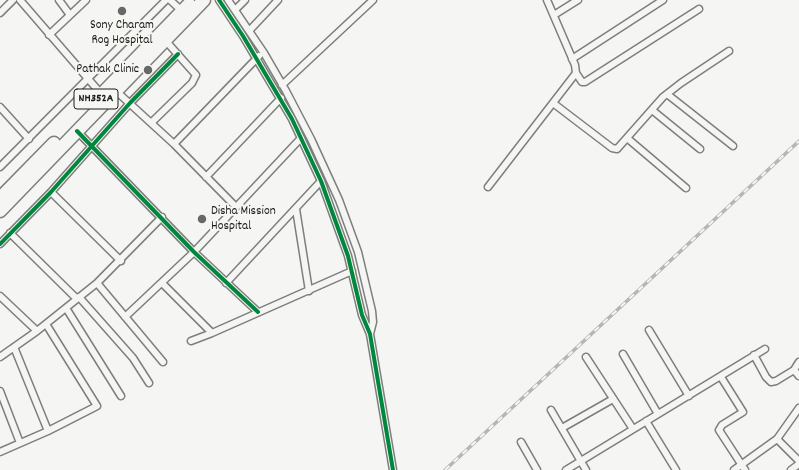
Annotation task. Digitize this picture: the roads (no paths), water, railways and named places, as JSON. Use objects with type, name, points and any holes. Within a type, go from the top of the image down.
[{"type":"highway","name":"NH352A","points":[[0,198],[104,97],[193,0]]},
{"type":"highway","name":"NH352A","points":[[0,211],[77,131],[104,97],[116,91],[204,0]]},
{"type":"street","points":[[0,12],[13,0]]},
{"type":"street","points":[[20,0],[87,80],[104,97]]},
{"type":"street","points":[[59,0],[70,15]]},
{"type":"street","points":[[49,35],[86,0]]},
{"type":"street","points":[[0,167],[166,0]]},
{"type":"street","points":[[170,0],[182,11]]},
{"type":"street","points":[[219,0],[257,58],[280,98],[321,181],[352,270],[362,315],[370,334],[393,470]]},
{"type":"street","points":[[228,0],[264,53],[282,85],[311,139],[342,210],[358,252],[372,311],[374,322],[370,334]]},
{"type":"street","points":[[235,10],[245,0]]},
{"type":"street","points":[[249,31],[278,0]]},
{"type":"street","points":[[282,85],[373,0]]},
{"type":"street","points":[[547,0],[572,59],[576,73],[582,82],[585,82],[699,9]]},
{"type":"street","points":[[554,15],[578,0]]},
{"type":"street","points":[[572,59],[663,0]]},
{"type":"street","points":[[151,123],[195,79],[196,75],[166,40]]},
{"type":"street","points":[[553,104],[615,150],[667,94],[729,51]]},
{"type":"street","points":[[174,144],[257,58],[264,53]]},
{"type":"street","points":[[0,244],[51,192],[130,103],[178,54]]},
{"type":"street","points":[[488,187],[576,73]]},
{"type":"street","points":[[116,91],[174,144],[236,207]]},
{"type":"street","points":[[667,94],[733,146]]},
{"type":"street","points":[[206,177],[280,98]]},
{"type":"street","points":[[0,107],[29,139]]},
{"type":"street","points":[[652,110],[700,149]]},
{"type":"street","points":[[77,131],[162,217],[194,252],[258,312]]},
{"type":"street","points":[[125,317],[194,252],[301,138]]},
{"type":"street","points":[[627,138],[686,188]]},
{"type":"street","points":[[226,283],[321,181]]},
{"type":"street","points":[[51,192],[121,260]]},
{"type":"street","points":[[296,208],[309,291]]},
{"type":"street","points":[[333,214],[342,210]]},
{"type":"street","points":[[0,357],[37,331],[97,283],[162,217]]},
{"type":"street","points":[[10,233],[78,298],[133,358],[149,383]]},
{"type":"street","points":[[191,341],[309,291],[352,270]]},
{"type":"street","points":[[97,283],[163,362]]},
{"type":"street","points":[[162,283],[212,333]]},
{"type":"street","points":[[0,296],[37,331]]},
{"type":"street","points":[[66,308],[121,396]]},
{"type":"street","points":[[0,452],[48,431],[97,406],[46,324]]},
{"type":"street","points":[[649,330],[689,396]]},
{"type":"street","points":[[14,347],[48,431]]},
{"type":"street","points":[[566,470],[765,349]]},
{"type":"street","points":[[623,354],[658,414]]},
{"type":"street","points":[[754,355],[766,377],[771,382],[776,381],[794,370],[799,362]]},
{"type":"street","points":[[586,357],[633,429]]},
{"type":"street","points":[[794,370],[799,376]]},
{"type":"street","points":[[721,377],[743,410],[740,415],[722,426],[719,430],[743,467]]},
{"type":"street","points":[[0,391],[20,442]]},
{"type":"street","points":[[562,428],[613,399]]},
{"type":"street","points":[[734,470],[743,467],[777,439],[796,417],[799,408]]},
{"type":"street","points":[[551,410],[586,470]]},
{"type":"street","points":[[646,421],[676,470]]},
{"type":"street","points":[[777,439],[799,463],[790,470]]},
{"type":"street","points":[[521,442],[538,470]]},
{"type":"railway","points":[[445,470],[799,141]]},
{"type":"place","name":"Sony Charam Rog Hospital","points":[[122,11]]},
{"type":"place","name":"Pathak Clinic","points":[[148,70]]},
{"type":"place","name":"Disha Mission Hospital","points":[[202,219]]}]
